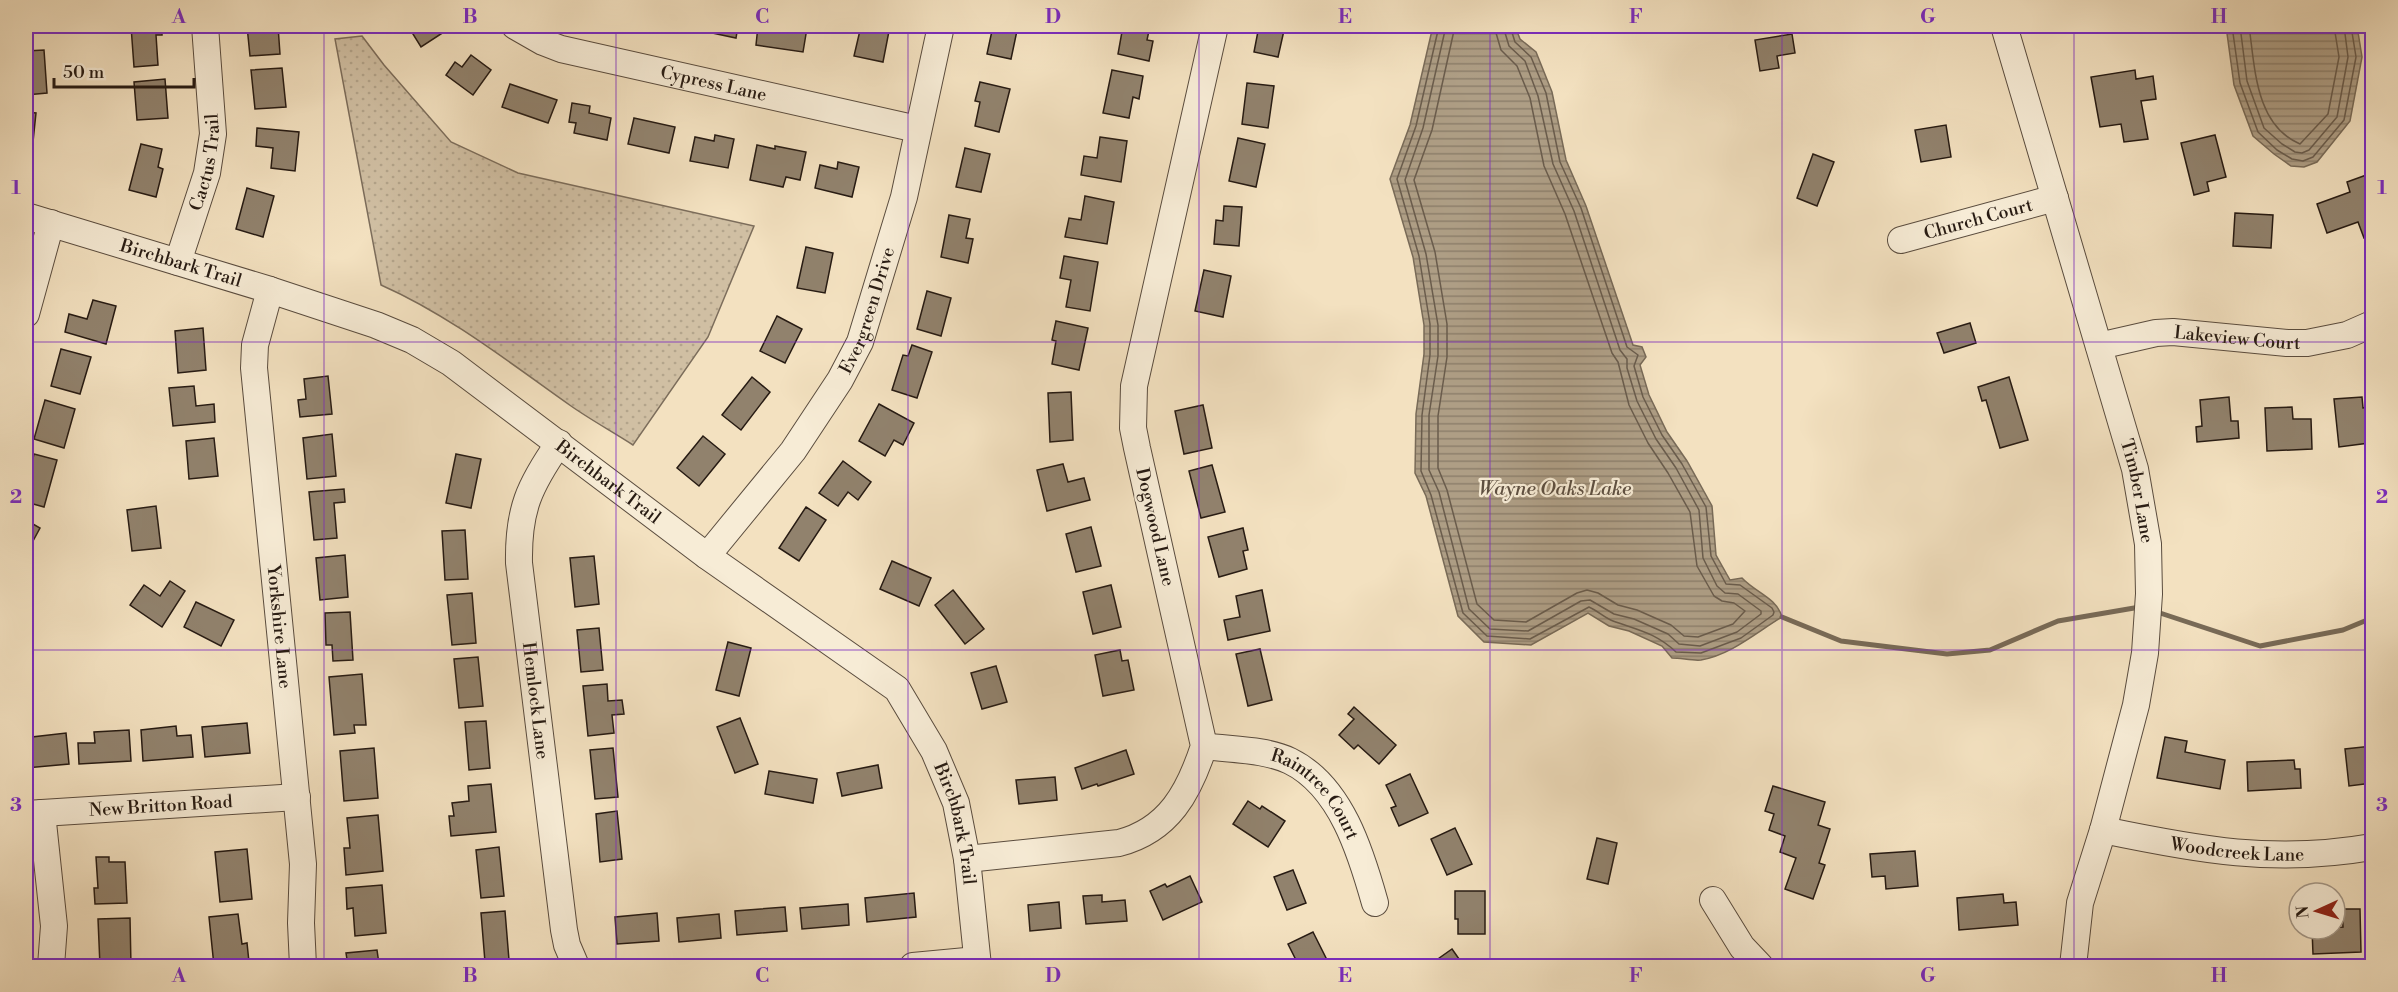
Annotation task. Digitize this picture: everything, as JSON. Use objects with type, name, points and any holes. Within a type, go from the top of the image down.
[{"type":"street","name":"Cactus Trail","points":[[178,262],[207,173],[213,134],[205,26]]},
{"type":"street","name":"Cypress Lane","points":[[515,26],[561,49],[917,129]]},
{"type":"street","name":"Evergreen Drive","points":[[708,556],[793,451],[835,389],[860,342],[904,197],[941,26]]},
{"type":"street","name":"Dogwood Lane","points":[[1204,746],[1137,447],[1132,404],[1134,386],[1215,26]]},
{"type":"street","name":"Timber Lane","points":[[2004,26],[2135,468],[2148,544],[2145,653],[2136,705],[2103,830],[2080,903],[2073,966]]},
{"type":"street","name":"Church Court","points":[[1901,240],[2055,198]]},
{"type":"street","name":"Birchbark Trail","points":[[26,216],[270,290],[376,325],[412,340],[451,363],[708,556],[897,689],[945,776],[958,814],[967,859],[977,963]]},
{"type":"street","points":[[26,314],[51,223]]},
{"type":"street","name":"Yorkshire Lane","points":[[270,290],[255,345],[254,368],[303,864],[300,923],[303,966]]},
{"type":"street","name":"Lakeview Court","points":[[2099,345],[2156,333],[2173,332],[2307,343],[2347,335],[2373,324]]},
{"type":"street","name":"Hemlock Lane","points":[[559,443],[542,468],[527,497],[519,533],[519,563],[564,930],[567,945],[576,966]]},
{"type":"street","points":[[967,859],[1119,843],[1146,833],[1168,817],[1183,796],[1196,771],[1204,746]]},
{"type":"street","name":"Raintree Court","points":[[1204,746],[1276,756],[1291,761],[1319,783],[1339,809],[1365,869],[1375,903]]},
{"type":"street","name":"New Britton Road","points":[[34,813],[297,797]]},
{"type":"street","points":[[34,813],[54,926],[51,966]]},
{"type":"street","name":"Woodcreek Lane","points":[[2103,830],[2226,853],[2310,855],[2373,847]]},
{"type":"street","points":[[1713,900],[1742,946],[1760,966]]},
{"type":"street","points":[[914,966],[977,963]]},
{"type":"shaded area","points":[[362,36],[451,142],[518,173],[754,226],[708,337],[633,445],[579,411],[455,325],[381,285],[335,39]]},
{"type":"water","name":"Wayne Oaks Lake","points":[[1433,26],[1515,26],[1520,39],[1536,52],[1552,92],[1566,160],[1586,206],[1633,345],[1642,347],[1646,357],[1640,365],[1649,395],[1667,432],[1687,461],[1712,506],[1716,555],[1730,580],[1742,578],[1770,600],[1782,617],[1723,653],[1701,660],[1672,658],[1662,646],[1629,631],[1609,626],[1588,613],[1531,645],[1484,642],[1458,616],[1426,496],[1415,473],[1416,414],[1424,354],[1424,325],[1413,257],[1390,179],[1410,125]]},
{"type":"water","points":[[2226,26],[2357,26],[2362,57],[2350,121],[2317,162],[2304,167],[2291,166],[2253,136],[2234,85]]},
{"type":"building","points":[[131,26],[162,26],[162,35],[156,35],[158,65],[134,67]]},
{"type":"building","points":[[247,26],[278,26],[280,54],[250,56]]},
{"type":"building","points":[[408,26],[444,26],[447,30],[421,47]]},
{"type":"building","points":[[693,26],[738,26],[736,38],[693,29]]},
{"type":"building","points":[[758,26],[807,28],[803,52],[756,45]]},
{"type":"building","points":[[861,26],[890,26],[883,62],[854,56]]},
{"type":"building","points":[[993,26],[1018,26],[1011,59],[987,54]]},
{"type":"building","points":[[1123,26],[1150,26],[1147,40],[1153,41],[1149,61],[1118,54]]},
{"type":"building","points":[[1259,26],[1285,26],[1278,57],[1254,52]]},
{"type":"building","points":[[2105,26],[2128,26],[2128,28]]},
{"type":"building","points":[[1792,34],[1795,53],[1777,56],[1779,68],[1760,71],[1755,40]]},
{"type":"building","points":[[44,50],[47,93],[26,95],[26,51]]},
{"type":"building","points":[[471,55],[491,70],[473,95],[446,75],[455,62],[462,67]]},
{"type":"building","points":[[282,68],[286,107],[255,109],[251,70]]},
{"type":"building","points":[[1112,70],[1143,76],[1139,99],[1133,97],[1129,118],[1103,113]]},
{"type":"building","points":[[2135,70],[2136,79],[2153,76],[2156,99],[2141,101],[2148,139],[2124,142],[2121,124],[2100,127],[2091,77]]},
{"type":"building","points":[[165,79],[168,118],[137,120],[134,82]]},
{"type":"building","points":[[980,82],[1010,89],[999,132],[975,126],[980,102],[975,101]]},
{"type":"building","points":[[1247,83],[1274,86],[1268,128],[1242,124]]},
{"type":"building","points":[[510,84],[557,100],[548,123],[502,107]]},
{"type":"building","points":[[572,103],[590,106],[589,113],[611,118],[607,140],[574,133],[576,123],[569,122]]},
{"type":"building","points":[[26,112],[36,113],[31,161],[26,160]]},
{"type":"building","points":[[634,118],[675,127],[669,153],[628,144]]},
{"type":"building","points":[[1946,125],[1951,157],[1921,162],[1915,130]]},
{"type":"building","points":[[257,128],[299,132],[295,171],[271,168],[273,148],[256,146]]},
{"type":"building","points":[[715,135],[734,139],[728,168],[690,161],[695,137],[714,141]]},
{"type":"building","points":[[2215,135],[2226,177],[2207,182],[2209,191],[2194,195],[2181,143]]},
{"type":"building","points":[[1100,137],[1127,141],[1121,182],[1081,175],[1084,156],[1097,158]]},
{"type":"building","points":[[1238,138],[1265,144],[1256,187],[1229,181]]},
{"type":"building","points":[[141,144],[162,149],[158,167],[163,169],[156,197],[129,190]]},
{"type":"building","points":[[757,145],[806,152],[800,180],[786,177],[783,187],[750,180]]},
{"type":"building","points":[[965,148],[990,154],[981,192],[956,187]]},
{"type":"building","points":[[1813,154],[1834,162],[1817,206],[1797,198]]},
{"type":"building","points":[[838,162],[859,167],[852,197],[815,188],[820,165],[837,169]]},
{"type":"building","points":[[2369,174],[2372,183],[2372,235],[2364,238],[2358,222],[2327,233],[2317,204],[2350,192],[2347,182]]},
{"type":"building","points":[[247,188],[274,196],[263,237],[236,229]]},
{"type":"building","points":[[1085,196],[1114,202],[1107,244],[1065,237],[1069,218],[1081,220]]},
{"type":"building","points":[[1224,206],[1242,207],[1239,246],[1214,244],[1216,220],[1223,221]]},
{"type":"building","points":[[2235,213],[2273,215],[2271,248],[2233,246]]},
{"type":"building","points":[[949,215],[970,219],[966,238],[973,239],[968,263],[941,257]]},
{"type":"building","points":[[806,247],[833,253],[825,293],[797,288]]},
{"type":"building","points":[[1064,256],[1098,262],[1090,311],[1066,307],[1071,280],[1060,278]]},
{"type":"building","points":[[1204,270],[1231,276],[1223,317],[1195,311]]},
{"type":"building","points":[[927,291],[951,298],[941,336],[917,329]]},
{"type":"building","points":[[93,300],[116,306],[106,344],[65,332],[69,314],[87,319]]},
{"type":"building","points":[[777,316],[802,329],[785,363],[760,351]]},
{"type":"building","points":[[1056,321],[1088,328],[1079,370],[1052,364],[1056,341],[1052,340]]},
{"type":"building","points":[[1970,323],[1976,343],[1944,353],[1937,333]]},
{"type":"building","points":[[203,328],[206,370],[178,373],[175,331]]},
{"type":"building","points":[[912,345],[932,352],[917,398],[892,390],[903,355],[908,356]]},
{"type":"building","points":[[61,349],[91,357],[80,394],[51,386]]},
{"type":"building","points":[[328,376],[332,414],[300,417],[298,400],[306,399],[304,379]]},
{"type":"building","points":[[752,377],[770,392],[741,430],[722,415]]},
{"type":"building","points":[[2009,377],[2028,440],[2000,448],[1986,400],[1982,401],[1978,387]]},
{"type":"building","points":[[194,386],[196,406],[214,404],[215,422],[173,426],[169,388]]},
{"type":"building","points":[[1071,392],[1073,440],[1050,442],[1048,393]]},
{"type":"building","points":[[2229,397],[2231,421],[2238,421],[2239,438],[2197,442],[2196,427],[2202,426],[2200,400]]},
{"type":"building","points":[[2362,397],[2363,408],[2372,407],[2372,433],[2368,433],[2369,443],[2339,447],[2334,399]]},
{"type":"building","points":[[45,400],[75,409],[64,448],[34,439]]},
{"type":"building","points":[[879,404],[914,423],[903,445],[894,440],[885,456],[859,441]]},
{"type":"building","points":[[1203,405],[1212,448],[1184,454],[1175,411]]},
{"type":"building","points":[[2292,407],[2293,419],[2311,419],[2312,449],[2267,451],[2265,408]]},
{"type":"building","points":[[332,434],[336,476],[307,479],[303,438]]},
{"type":"building","points":[[703,436],[725,454],[699,486],[677,468]]},
{"type":"building","points":[[214,438],[218,476],[189,479],[186,441]]},
{"type":"building","points":[[34,454],[57,460],[44,507],[26,502],[26,487]]},
{"type":"building","points":[[456,454],[481,459],[471,508],[446,503]]},
{"type":"building","points":[[843,461],[871,482],[858,500],[848,492],[838,506],[819,493]]},
{"type":"building","points":[[1063,464],[1068,482],[1084,478],[1090,500],[1047,511],[1037,470]]},
{"type":"building","points":[[1212,465],[1225,512],[1201,518],[1189,471]]},
{"type":"building","points":[[344,489],[345,502],[334,503],[337,538],[314,540],[309,492]]},
{"type":"building","points":[[156,506],[161,548],[132,551],[127,510]]},
{"type":"building","points":[[806,507],[826,520],[799,561],[779,548]]},
{"type":"building","points":[[26,520],[40,528],[26,554]]},
{"type":"building","points":[[1091,527],[1101,566],[1076,572],[1066,534]]},
{"type":"building","points":[[1243,528],[1248,550],[1243,551],[1247,569],[1219,577],[1208,537]]},
{"type":"building","points":[[465,530],[468,579],[445,580],[442,531]]},
{"type":"building","points":[[345,555],[348,597],[320,600],[316,558]]},
{"type":"building","points":[[594,556],[599,604],[575,607],[570,558]]},
{"type":"building","points":[[892,561],[931,578],[919,606],[880,589]]},
{"type":"building","points":[[170,581],[185,591],[162,627],[130,605],[144,585],[160,596]]},
{"type":"building","points":[[1111,585],[1121,627],[1093,634],[1083,592]]},
{"type":"building","points":[[953,590],[984,629],[965,644],[935,605]]},
{"type":"building","points":[[1262,590],[1270,631],[1228,640],[1224,620],[1240,617],[1236,596]]},
{"type":"building","points":[[472,593],[476,643],[452,645],[447,595]]},
{"type":"building","points":[[196,602],[234,620],[221,646],[184,627]]},
{"type":"building","points":[[350,612],[353,660],[333,661],[332,645],[326,645],[325,613]]},
{"type":"building","points":[[599,628],[603,670],[581,672],[577,630]]},
{"type":"building","points":[[728,642],[751,648],[739,696],[716,690]]},
{"type":"building","points":[[1260,649],[1272,700],[1248,706],[1236,654]]},
{"type":"building","points":[[1120,650],[1122,661],[1128,660],[1134,690],[1103,696],[1095,655]]},
{"type":"building","points":[[478,657],[483,706],[459,708],[454,659]]},
{"type":"building","points":[[996,666],[1007,702],[982,709],[971,673]]},
{"type":"building","points":[[362,674],[366,725],[354,725],[355,733],[334,735],[329,677]]},
{"type":"building","points":[[607,684],[608,701],[622,700],[624,714],[612,715],[614,733],[588,736],[583,686]]},
{"type":"building","points":[[1354,707],[1396,745],[1379,764],[1358,745],[1354,749],[1339,735],[1354,719],[1348,714]]},
{"type":"building","points":[[740,718],[758,764],[735,773],[717,727]]},
{"type":"building","points":[[486,721],[490,768],[469,770],[465,722]]},
{"type":"building","points":[[247,723],[250,753],[205,757],[202,727]]},
{"type":"building","points":[[176,726],[177,736],[191,735],[193,757],[143,761],[141,730]]},
{"type":"building","points":[[129,730],[131,761],[79,764],[78,743],[95,743],[94,732]]},
{"type":"building","points":[[66,733],[69,764],[26,768],[26,747],[32,746],[32,737]]},
{"type":"building","points":[[2165,737],[2187,741],[2185,752],[2225,760],[2220,789],[2157,778]]},
{"type":"building","points":[[2372,746],[2372,783],[2349,786],[2345,749]]},
{"type":"building","points":[[374,748],[378,798],[344,801],[340,751]]},
{"type":"building","points":[[613,748],[618,797],[595,799],[590,750]]},
{"type":"building","points":[[1126,750],[1134,774],[1082,789],[1075,768]]},
{"type":"building","points":[[2294,760],[2295,769],[2300,769],[2301,788],[2248,791],[2247,762]]},
{"type":"building","points":[[878,765],[882,788],[842,796],[837,773]]},
{"type":"building","points":[[769,771],[817,779],[813,803],[765,794]]},
{"type":"building","points":[[1410,774],[1428,813],[1399,826],[1391,808],[1396,806],[1386,785]]},
{"type":"building","points":[[1055,777],[1057,800],[1019,804],[1016,780]]},
{"type":"building","points":[[491,784],[496,832],[451,836],[449,816],[454,816],[452,803],[469,801],[468,786]]},
{"type":"building","points":[[1773,786],[1825,802],[1818,825],[1830,829],[1819,863],[1825,865],[1813,899],[1785,889],[1796,858],[1780,852],[1785,836],[1769,830],[1774,814],[1765,811]]},
{"type":"building","points":[[1248,801],[1260,809],[1262,806],[1285,821],[1268,847],[1233,824]]},
{"type":"building","points":[[617,811],[622,859],[600,862],[596,814]]},
{"type":"building","points":[[378,815],[383,871],[346,875],[344,848],[350,848],[347,818]]},
{"type":"building","points":[[1455,828],[1472,864],[1447,875],[1431,839]]},
{"type":"building","points":[[1597,838],[1617,843],[1608,884],[1587,879]]},
{"type":"building","points":[[499,847],[504,896],[481,898],[476,850]]},
{"type":"building","points":[[247,849],[252,899],[220,902],[215,852]]},
{"type":"building","points":[[1915,851],[1918,886],[1886,889],[1885,876],[1872,877],[1870,854]]},
{"type":"building","points":[[96,857],[109,857],[109,862],[125,862],[127,903],[95,904],[94,888],[98,888]]},
{"type":"building","points":[[1293,870],[1306,903],[1287,910],[1274,877]]},
{"type":"building","points":[[1190,876],[1202,902],[1163,920],[1150,891],[1165,884],[1167,887]]},
{"type":"building","points":[[382,885],[386,933],[355,936],[353,908],[347,909],[346,888]]},
{"type":"building","points":[[1455,891],[1485,891],[1485,934],[1458,934],[1458,919],[1455,919]]},
{"type":"building","points":[[914,893],[916,917],[867,922],[865,898]]},
{"type":"building","points":[[2003,894],[2004,903],[2016,902],[2018,925],[1959,930],[1957,898]]},
{"type":"building","points":[[1102,895],[1102,902],[1125,900],[1127,921],[1086,924],[1083,896]]},
{"type":"building","points":[[1059,902],[1061,928],[1030,931],[1028,905]]},
{"type":"building","points":[[848,904],[849,925],[802,929],[800,908]]},
{"type":"building","points":[[785,907],[787,931],[737,935],[735,911]]},
{"type":"building","points":[[2347,909],[2360,909],[2361,952],[2313,954],[2312,941],[2347,941]]},
{"type":"building","points":[[505,911],[509,960],[485,962],[481,913]]},
{"type":"building","points":[[657,913],[659,941],[617,944],[615,917]]},
{"type":"building","points":[[238,914],[242,944],[247,943],[249,962],[214,966],[209,917]]},
{"type":"building","points":[[719,914],[721,938],[679,942],[677,918]]},
{"type":"building","points":[[130,918],[131,966],[100,966],[98,919]]},
{"type":"building","points":[[1313,932],[1328,962],[1319,966],[1299,966],[1288,944]]},
{"type":"building","points":[[1452,949],[1464,966],[1428,966]]},
{"type":"building","points":[[377,950],[379,964],[348,966],[346,953]]},
{"type":"building","points":[[1644,963],[1645,966],[1624,966],[1623,964]]},
{"type":"waterway","points":[[1782,617],[1841,641],[1947,654],[1990,650],[2058,621],[2140,607]]},
{"type":"waterway","points":[[2154,611],[2260,646],[2343,630],[2372,618]]}]
